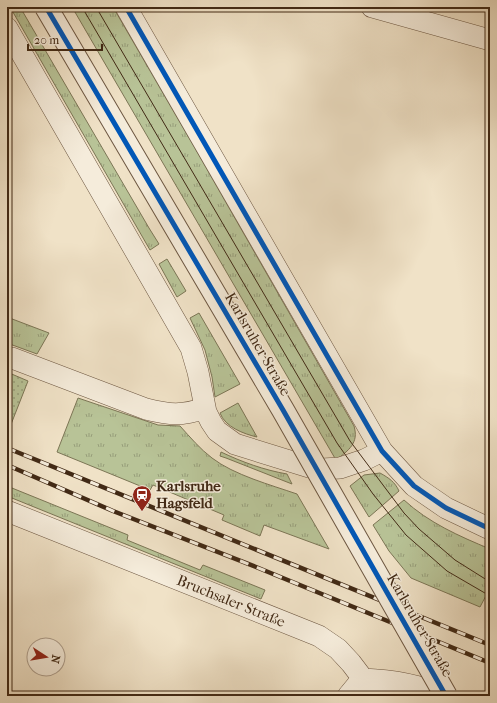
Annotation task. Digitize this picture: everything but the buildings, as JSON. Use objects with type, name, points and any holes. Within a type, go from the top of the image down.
[{"type":"street","name":"Karlsruher Straße","points":[[46,7],[283,410],[445,696]]},
{"type":"street","points":[[126,7],[382,451],[414,486],[446,508],[490,528]]},
{"type":"street","points":[[372,7],[490,40]]},
{"type":"street","points":[[7,28],[191,348],[198,372],[205,408],[216,431],[235,444],[309,467],[340,468],[364,460],[382,451]]},
{"type":"street","points":[[12,358],[146,409],[164,414],[187,414],[205,408]]},
{"type":"street","name":"Bruchsaler Straße","points":[[7,511],[319,636],[338,648],[362,679]]},
{"type":"street","points":[[362,679],[387,680],[416,686],[445,696]]},
{"type":"street","points":[[348,696],[362,679]]},
{"type":"street","points":[[362,679],[376,696]]},
{"type":"green space","points":[[10,7],[20,7],[159,244],[150,250]]},
{"type":"green space","points":[[72,7],[113,7],[354,426],[355,437],[352,446],[336,460]]},
{"type":"green space","points":[[167,259],[186,291],[177,297],[159,264]]},
{"type":"green space","points":[[199,313],[240,384],[215,397],[212,377],[205,350],[190,318]]},
{"type":"green space","points":[[7,317],[49,333],[37,354],[7,343]]},
{"type":"green space","points":[[7,372],[28,381],[8,432],[7,431]]},
{"type":"green space","points":[[78,398],[158,425],[180,426],[203,451],[231,470],[297,494],[329,549],[264,525],[260,536],[222,520],[224,515],[153,485],[150,490],[57,452]]},
{"type":"green space","points":[[238,403],[257,437],[246,434],[230,426],[222,418],[220,413]]},
{"type":"green space","points":[[221,452],[253,465],[287,474],[292,484],[220,456]]},
{"type":"green space","points":[[380,473],[391,480],[399,491],[369,517],[350,486],[364,475]]},
{"type":"green space","points":[[7,486],[128,535],[127,540],[200,570],[203,565],[265,590],[261,599],[7,496]]},
{"type":"green space","points":[[404,500],[434,522],[456,534],[490,549],[490,588],[480,607],[411,578],[389,551],[373,525]]},
{"type":"tram line","points":[[82,7],[337,443],[373,494],[406,535],[447,571],[490,596]]},
{"type":"tram line","points":[[96,7],[350,441],[404,513],[419,529],[455,560],[490,582]]},
{"type":"railway","points":[[7,448],[490,645]]},
{"type":"railway","points":[[7,465],[113,511],[256,567],[490,663]]},
{"type":"cycle path","points":[[46,7],[283,410],[446,696]]},
{"type":"cycle path","points":[[126,7],[382,451],[414,486],[446,508],[490,529]]},
{"type":"place","name":"Karlsruhe Hagsfeld","points":[[142,512]]}]
